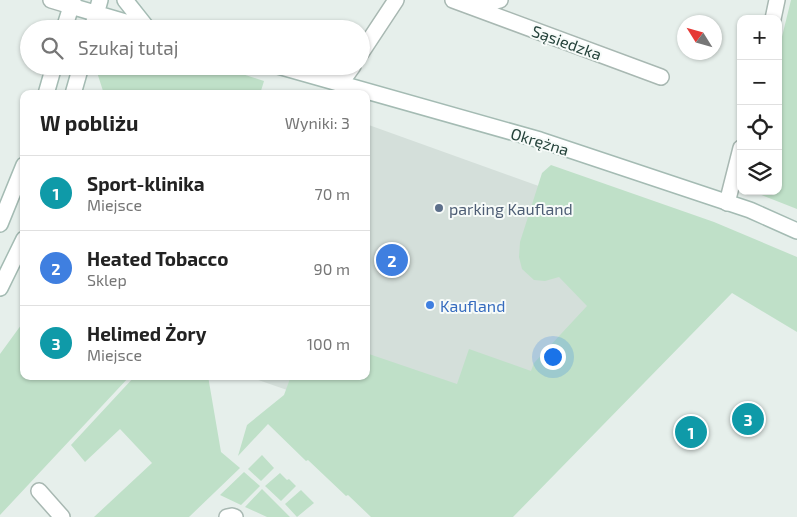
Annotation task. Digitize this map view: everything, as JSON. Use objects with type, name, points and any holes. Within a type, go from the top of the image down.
[{"type":"street","points":[[51,0],[98,6],[129,20]]},
{"type":"street","points":[[125,0],[142,20]]},
{"type":"street","points":[[370,39],[396,0]]},
{"type":"street","name":"Sąsiedzka","points":[[453,0],[661,77]]},
{"type":"street","points":[[473,7],[500,0]]},
{"type":"street","points":[[774,15],[778,0]]},
{"type":"street","points":[[67,20],[72,3]]},
{"type":"street","points":[[94,20],[98,6]]},
{"type":"street","points":[[47,90],[51,75]]},
{"type":"street","points":[[74,90],[78,75]]},
{"type":"street","name":"Okrężna","points":[[309,75],[361,90]]},
{"type":"street","points":[[340,84],[346,75]]},
{"type":"street","name":"Okrężna","points":[[370,92],[540,140],[750,210],[797,231]]},
{"type":"street","points":[[727,203],[740,150]]},
{"type":"street","points":[[0,224],[20,175]]},
{"type":"street","points":[[0,288],[20,248]]},
{"type":"street","points":[[39,491],[62,517]]},
{"type":"street","points":[[227,517],[235,517]]},
{"type":"shaded area","points":[[370,125],[611,212],[608,318],[529,403],[287,390],[258,380],[370,380]]},
{"type":"green space","points":[[791,0],[797,0],[797,209],[761,195],[782,195],[782,37]]},
{"type":"green space","points":[[98,75],[246,75],[264,81],[261,90],[103,90]]},
{"type":"green space","points":[[551,165],[714,222],[797,257],[797,332],[732,293],[513,517],[371,517],[308,460],[306,461],[268,424],[238,456],[247,425],[284,395],[290,380],[370,380],[370,354],[457,384],[469,349],[531,371],[534,363],[587,306],[559,277],[545,281],[534,280],[522,269],[519,257],[520,242],[542,173]]},
{"type":"green space","points":[[20,326],[20,380],[126,380],[0,515],[0,354]]},
{"type":"green space","points":[[131,380],[209,380],[221,452],[240,468],[189,517],[94,517],[152,463],[120,429],[85,462],[71,445]]},
{"type":"green space","points":[[262,455],[274,468],[261,481],[248,469]]},
{"type":"green space","points":[[244,472],[260,486],[241,505],[220,495]]},
{"type":"green space","points":[[280,473],[296,486],[281,501],[265,486]]},
{"type":"green space","points":[[262,489],[290,517],[267,517],[245,507]]},
{"type":"green space","points":[[301,490],[314,503],[297,517],[285,504]]},
{"type":"place","name":"parking Kaufland","points":[[439,208]]},
{"type":"place","name":"Heated Tobacco","points":[[392,260]]},
{"type":"place","name":"Kaufland","points":[[430,305]]},
{"type":"place","name":"Helimed Żory","points":[[748,419]]},
{"type":"place","name":"Sport-klinika","points":[[691,432]]}]
